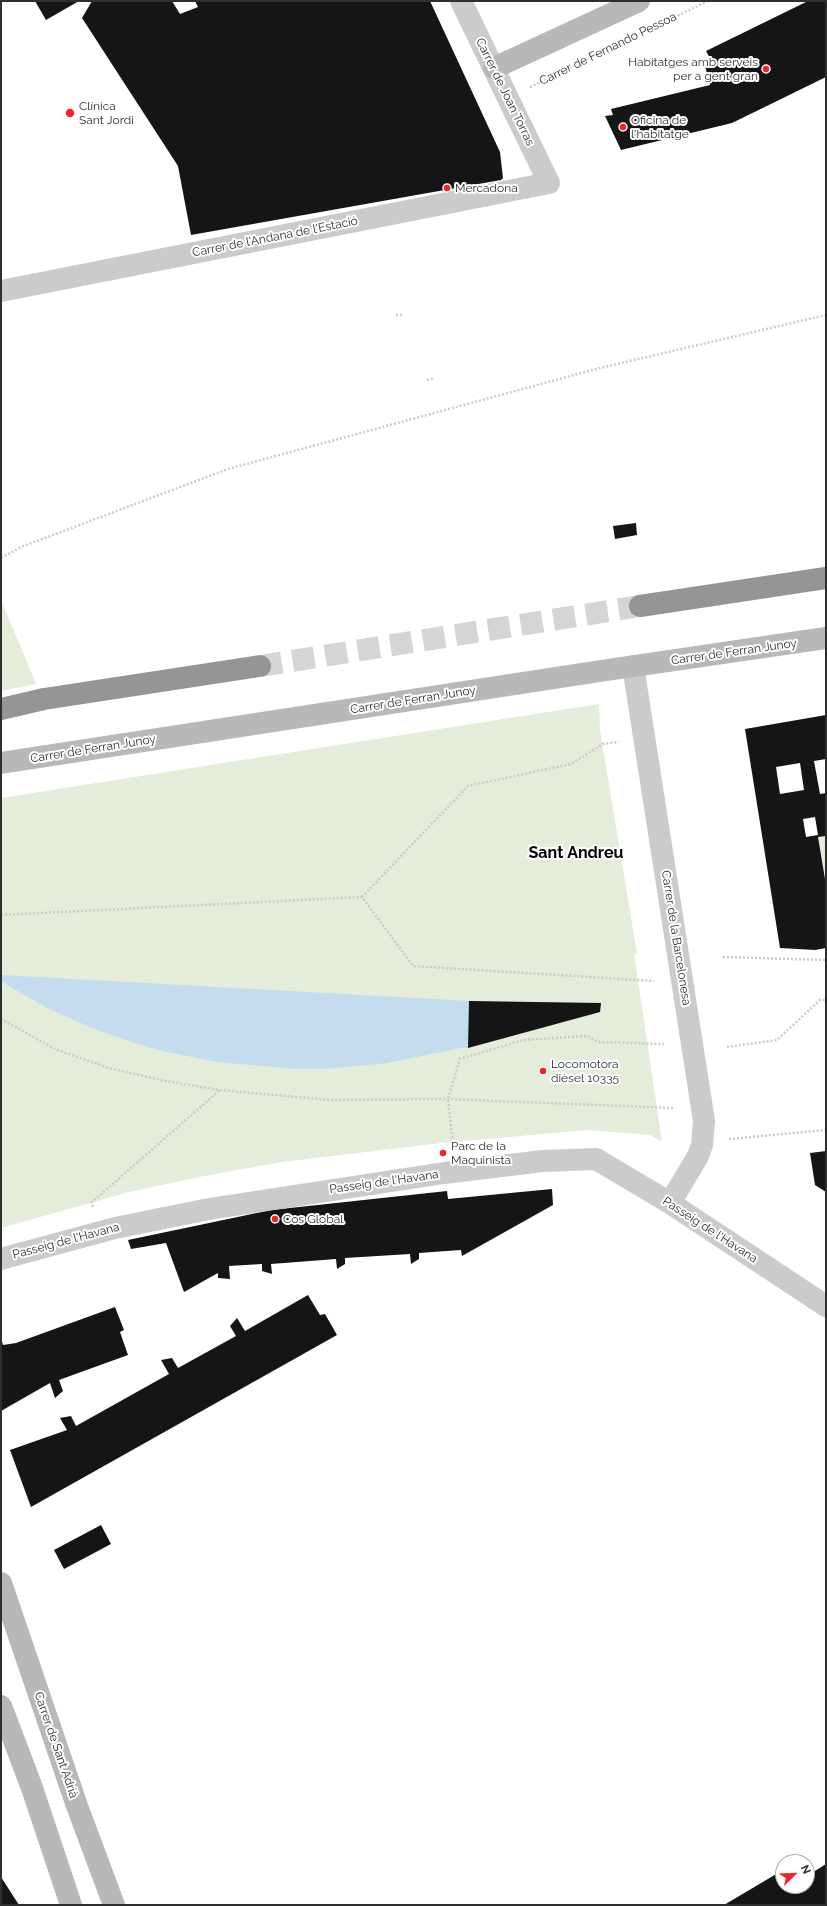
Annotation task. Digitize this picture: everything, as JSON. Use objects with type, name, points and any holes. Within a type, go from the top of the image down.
[{"type":"highway","points":[[640,606],[826,578]]},
{"type":"highway","points":[[1,709],[44,699],[260,666]]},
{"type":"main road","points":[[494,68],[639,1]]},
{"type":"main road","name":"Carrer de Ferran Junoy","points":[[1,763],[633,666],[826,638]]},
{"type":"main road","name":"Carrer de Sant Adrià","points":[[1,1583],[77,1806],[114,1905]]},
{"type":"main road","points":[[1,1706],[32,1788],[71,1905]]},
{"type":"street","name":"Carrer de Joan Torras","points":[[461,1],[549,183]]},
{"type":"street","name":"Carrer de l'Andana de l'Estació","points":[[1,292],[549,183]]},
{"type":"street","name":"Carrer de la Barcelonesa","points":[[633,666],[704,1121],[702,1145],[698,1156],[670,1203]]},
{"type":"street","name":"Passeig de l'Havana","points":[[1,1259],[115,1228],[208,1209],[444,1173],[543,1161],[596,1159],[670,1203],[826,1306]]},
{"type":"path","name":"Carrer de Fernando Pessoa","points":[[507,97],[708,1]]},
{"type":"path","points":[[396,315],[403,315]]},
{"type":"path","points":[[1,558],[21,547],[228,469],[600,368],[826,315]]},
{"type":"path","points":[[427,380],[435,378]]},
{"type":"path","points":[[1,915],[362,897],[468,786],[571,764],[603,744],[619,742]]},
{"type":"path","points":[[362,897],[413,966],[654,981]]},
{"type":"path","points":[[723,957],[826,960]]},
{"type":"path","points":[[727,1047],[777,1040],[820,1000],[826,1000]]},
{"type":"path","points":[[1,1019],[57,1050],[109,1068],[165,1081],[220,1090],[330,1100],[448,1099],[673,1108]]},
{"type":"path","points":[[453,1149],[448,1099],[460,1059],[523,1040],[588,1036],[598,1042],[664,1044]]},
{"type":"path","points":[[94,1209],[92,1202],[220,1090]]},
{"type":"path","points":[[729,1139],[826,1130]]},
{"type":"green space","points":[[1,600],[36,684],[1,691]]},
{"type":"green space","points":[[599,704],[600,730],[637,954],[634,954],[662,1142],[650,1135],[588,1130],[441,1143],[282,1162],[204,1176],[129,1192],[1,1228],[1,798]]},
{"type":"green space","points":[[826,836],[826,885],[818,837]]},
{"type":"water","points":[[1,975],[469,1001],[468,1048],[461,1048],[387,1063],[326,1069],[297,1069],[217,1062],[167,1052],[134,1043],[90,1027],[49,1009],[7,985],[1,981]]},
{"type":"building","points":[[35,1],[79,1],[46,20]]},
{"type":"building","points":[[92,1],[172,1],[180,14],[198,7],[195,1],[430,1],[500,152],[503,178],[501,180],[191,235],[178,166],[82,18]]},
{"type":"building","name":"Habitatges amb serveis per a gent gran","points":[[808,1],[826,1],[826,77],[732,123],[621,150],[605,116],[613,115],[611,109],[710,85],[704,62],[711,60],[706,51]]},
{"type":"building","points":[[636,523],[637,535],[615,539],[613,526]]},
{"type":"building","points":[[826,715],[826,759],[814,761],[820,794],[826,793],[826,836],[818,837],[826,885],[826,948],[815,950],[780,948],[745,729]],"holes":[[[800,763],[804,790],[780,794],[776,767]],[[815,817],[818,835],[806,837],[803,819]]]},
{"type":"building","points":[[469,1001],[601,1003],[600,1012],[468,1048]]},
{"type":"building","points":[[826,1151],[826,1192],[815,1185],[810,1153]]},
{"type":"building","points":[[552,1189],[553,1205],[462,1256],[461,1250],[419,1253],[419,1259],[411,1264],[410,1254],[345,1258],[345,1264],[337,1269],[336,1259],[271,1264],[272,1274],[262,1271],[262,1264],[229,1266],[230,1279],[218,1278],[218,1273],[184,1292],[166,1243],[131,1249],[128,1240],[271,1210],[447,1191],[448,1199]]},
{"type":"building","points":[[308,1295],[320,1315],[325,1314],[337,1335],[31,1507],[10,1450],[67,1430],[60,1418],[71,1416],[76,1426],[169,1374],[161,1360],[172,1358],[178,1368],[236,1336],[230,1326],[237,1318],[245,1331]]},
{"type":"building","points":[[115,1307],[124,1330],[120,1332],[128,1355],[59,1380],[63,1391],[55,1398],[50,1383],[1,1411],[1,1338],[3,1345],[16,1343]]},
{"type":"building","points":[[101,1525],[111,1544],[64,1569],[54,1550]]},
{"type":"building","points":[[826,1864],[826,1905],[724,1905],[775,1875],[775,1894],[815,1894],[815,1871]]},
{"type":"building","points":[[1,1877],[19,1905],[1,1905]]},
{"type":"tunnel","points":[[260,666],[640,606]]},
{"type":"place","name":"Habitatges amb serveis per a gent gran","points":[[766,69]]},
{"type":"place","name":"Clínica Sant Jordi","points":[[70,113]]},
{"type":"place","name":"Oficina de l'habitatge","points":[[623,127]]},
{"type":"place","name":"Mercadona","points":[[447,188]]},
{"type":"place","name":"Locomotora dièsel 10335","points":[[543,1071]]},
{"type":"place","name":"Parc de la Maquinista","points":[[443,1153]]},
{"type":"place","name":"Cos Global","points":[[275,1219]]},
{"type":"district","name":"Sant Andreu","points":[[576,853]]}]
